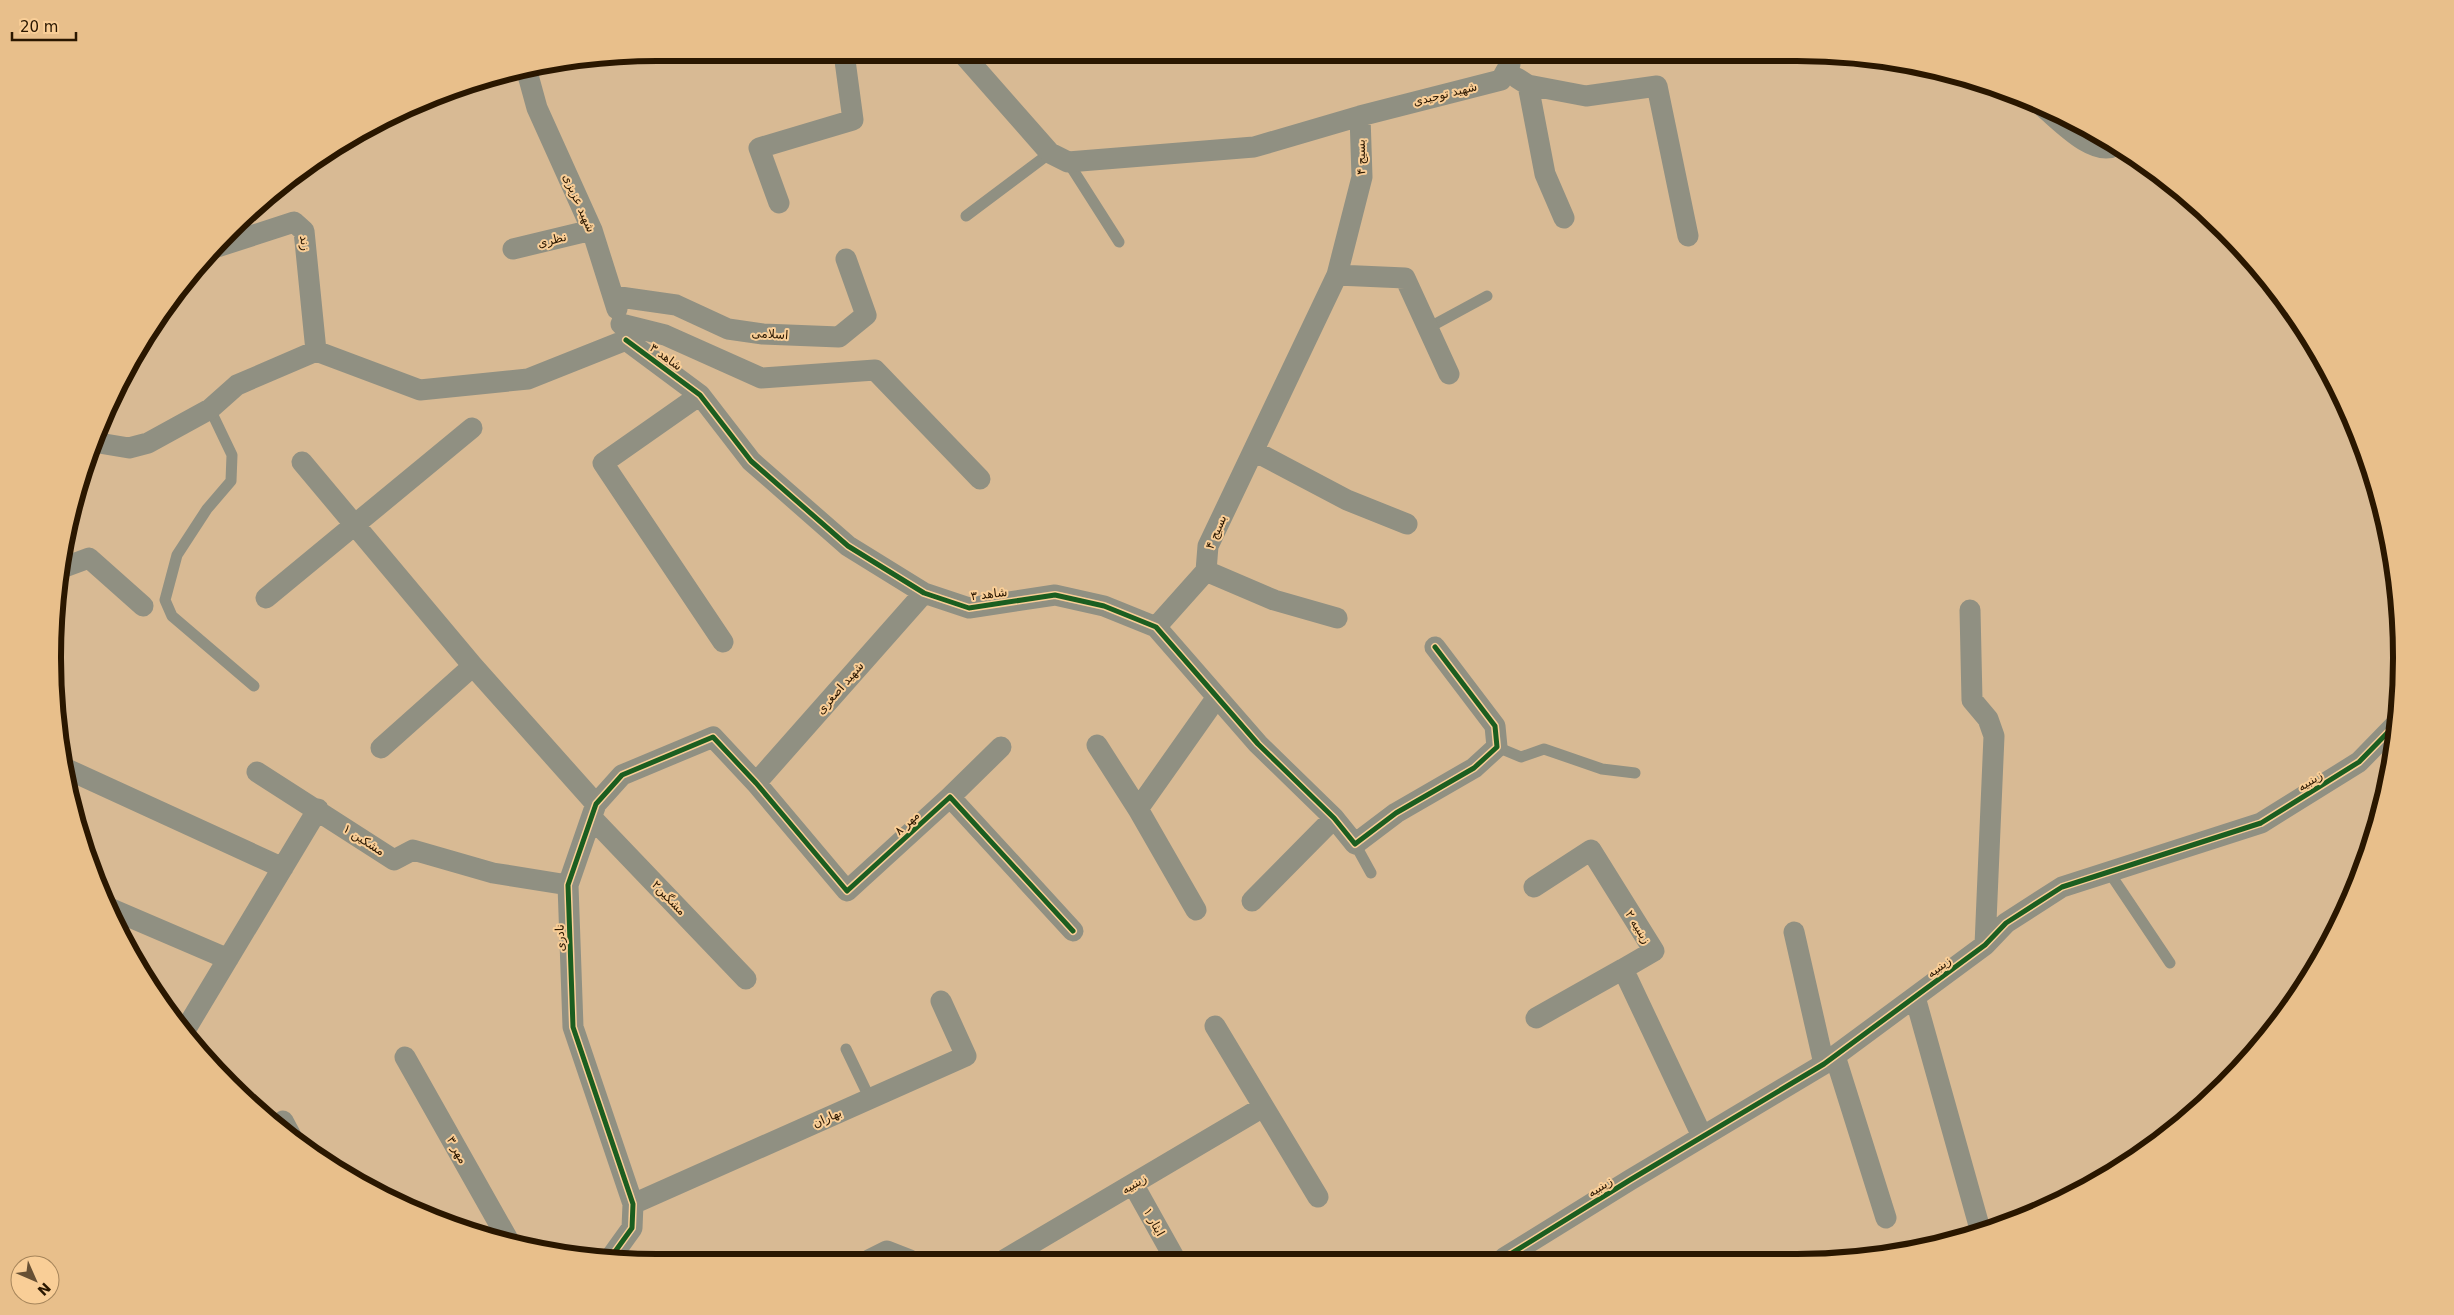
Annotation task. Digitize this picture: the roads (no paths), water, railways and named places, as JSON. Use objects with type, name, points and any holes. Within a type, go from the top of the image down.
[{"type":"street","points":[[779,203],[759,148],[853,120],[845,61]]},
{"type":"street","points":[[969,61],[1058,157],[1254,147],[1360,116]]},
{"type":"street","points":[[1506,62],[1528,85],[1545,174],[1564,218]]},
{"type":"street","name":"شهید توحیدی","points":[[1360,116],[1502,80],[1506,62]]},
{"type":"street","name":"شهید عزیزی","points":[[528,76],[537,108],[592,230],[623,332]]},
{"type":"street","points":[[1528,85],[1586,96],[1657,86],[1688,236]]},
{"type":"street","name":"بسیج ۴","points":[[1206,571],[1208,546],[1337,275],[1362,178],[1360,116]]},
{"type":"street","points":[[2067,127],[2091,146],[2107,149]]},
{"type":"street","name":"زند","points":[[229,243],[294,222],[304,231],[316,351]]},
{"type":"street","name":"نظری","points":[[513,249],[592,230]]},
{"type":"street","name":"اسلامی","points":[[613,296],[676,305],[728,329],[763,334],[839,337],[866,315],[846,259]]},
{"type":"street","points":[[1337,275],[1405,278],[1449,374]]},
{"type":"street","points":[[102,443],[129,448],[142,445],[210,409],[237,385],[316,351],[420,390],[528,379],[623,332],[665,335],[761,378],[875,370],[980,479]]},
{"type":"street","name":"شاهد ۳","points":[[623,332],[700,395],[751,461],[848,546],[924,593],[969,608],[1055,595],[1104,606],[1156,627],[1258,744],[1334,818],[1355,844]]},
{"type":"street","points":[[700,395],[603,463],[724,642]]},
{"type":"street","points":[[266,598],[472,428]]},
{"type":"street","points":[[1254,451],[1347,500],[1407,524]]},
{"type":"street","name":"مشگین۲","points":[[302,462],[594,811],[746,979]]},
{"type":"street","points":[[69,566],[89,558],[143,606]]},
{"type":"street","points":[[1156,627],[1206,571],[1274,600],[1338,618]]},
{"type":"street","name":"شهید اصغری","points":[[756,783],[924,593]]},
{"type":"street","points":[[1970,610],[1972,700],[1988,719],[1994,736],[1985,945]]},
{"type":"street","points":[[1355,844],[1396,813],[1474,768],[1496,747],[1495,726],[1435,647]]},
{"type":"street","points":[[381,748],[473,666]]},
{"type":"street","points":[[1138,810],[1217,697]]},
{"type":"street","name":"زینبیه","points":[[1510,1254],[1830,1060],[1985,945],[2006,922],[2062,887],[2261,823],[2359,762],[2388,732]]},
{"type":"street","name":"نادری","points":[[615,1252],[632,1228],[634,1204],[573,1027],[568,885],[594,811],[622,776],[713,737],[756,783]]},
{"type":"street","points":[[1097,745],[1138,810],[1196,910]]},
{"type":"street","points":[[1001,747],[950,797],[1073,931]]},
{"type":"street","points":[[73,772],[283,868]]},
{"type":"street","name":"مشکین ۱","points":[[257,772],[318,809],[394,860],[412,850],[493,873],[568,885]]},
{"type":"street","name":"مهر ۸","points":[[756,783],[847,891],[950,797]]},
{"type":"street","points":[[188,1025],[318,809]]},
{"type":"street","points":[[1252,901],[1334,818]]},
{"type":"street","name":"زینبیه ۲","points":[[1534,887],[1591,850],[1654,951],[1623,969]]},
{"type":"street","points":[[119,912],[228,959]]},
{"type":"street","points":[[1794,932],[1830,1060],[1886,1218]]},
{"type":"street","points":[[1536,1018],[1623,969],[1702,1136]]},
{"type":"street","points":[[1915,997],[1979,1225]]},
{"type":"street","name":"بهاران","points":[[634,1204],[966,1056],[941,1002]]},
{"type":"street","points":[[1215,1026],[1318,1197]]},
{"type":"street","name":"مهر ۳","points":[[404,1057],[505,1233]]},
{"type":"street","name":"زینبیه","points":[[1014,1254],[1263,1107]]},
{"type":"street","name":"ایثار ۱","points":[[1133,1184],[1171,1254]]},
{"type":"street","points":[[881,1254],[887,1251],[895,1254]]},
{"type":"lane","points":[[966,216],[1058,157],[1119,242]]},
{"type":"lane","points":[[1428,328],[1487,296]]},
{"type":"lane","points":[[210,409],[232,455],[231,481],[207,509],[178,555],[165,600],[172,616],[254,686]]},
{"type":"lane","points":[[1496,747],[1521,757],[1544,749],[1602,769],[1634,773]]},
{"type":"lane","points":[[1355,844],[1371,873]]},
{"type":"lane","points":[[2109,872],[2170,963]]},
{"type":"lane","points":[[846,1049],[870,1099]]}]
